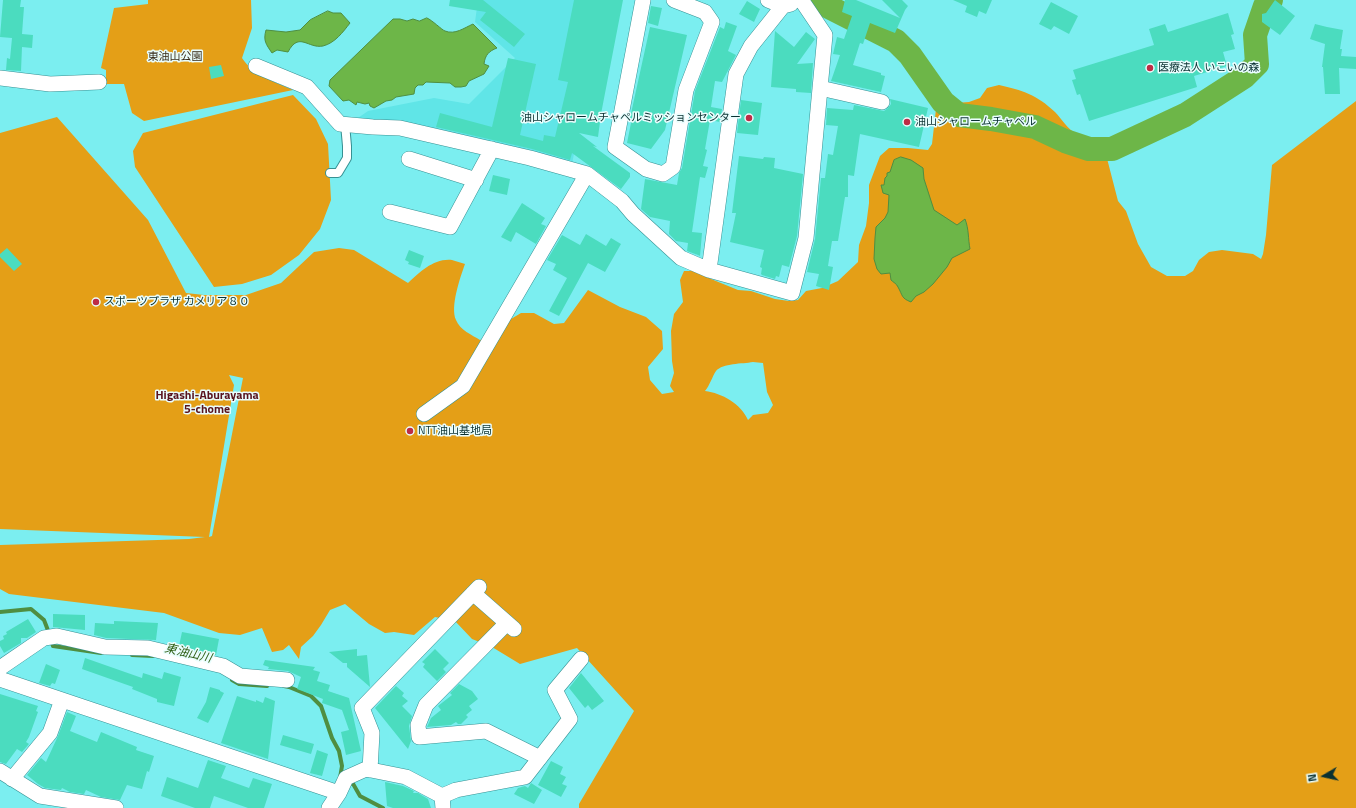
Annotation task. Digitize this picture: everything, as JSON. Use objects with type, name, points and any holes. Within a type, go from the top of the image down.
[{"type":"street","points":[[644,0],[615,146],[646,170],[663,174],[673,166],[686,90],[712,22],[706,12],[674,0]]},
{"type":"street","points":[[256,66],[307,88],[340,124],[400,128],[530,158],[587,174],[622,202],[681,258],[709,270],[792,293],[806,238],[824,36],[803,1],[783,6],[768,0]]},
{"type":"street","points":[[709,270],[736,74],[751,46],[783,6]]},
{"type":"street","points":[[0,78],[50,84],[99,82]]},
{"type":"street","points":[[820,88],[882,102]]},
{"type":"street","points":[[390,212],[450,227],[492,149]]},
{"type":"street","points":[[409,159],[476,180]]},
{"type":"street","points":[[424,414],[463,386],[587,174]]},
{"type":"street","points":[[370,770],[372,733],[362,708],[476,590],[510,626],[426,705],[418,725],[419,736],[486,731],[540,758]]},
{"type":"street","points":[[0,668],[51,637],[105,647],[148,648],[223,666],[240,676],[287,680]]},
{"type":"street","points":[[330,808],[346,778],[366,769],[406,777],[443,802],[456,790],[525,777],[570,719],[555,690],[580,659]]},
{"type":"street","points":[[0,679],[339,793]]},
{"type":"street","points":[[62,700],[50,733],[6,775],[40,796],[116,808]]},
{"type":"lane","points":[[330,173],[338,173],[347,158],[345,124]]},
{"type":"shaded area","points":[[478,0],[604,0],[572,164],[355,120],[368,111],[434,98],[469,104],[515,58],[475,22]]},
{"type":"shaded area","points":[[328,11],[333,13],[341,13],[350,23],[335,40],[323,46],[300,42],[292,46],[288,52],[277,50],[272,53],[266,42],[266,30],[286,32],[300,30],[310,20]]},
{"type":"shaded area","points":[[427,18],[449,32],[459,30],[473,24],[497,48],[492,50],[486,56],[484,64],[489,66],[484,74],[469,81],[466,86],[461,87],[455,87],[450,83],[426,82],[415,88],[414,94],[396,97],[374,108],[370,106],[369,103],[365,104],[357,102],[356,105],[349,100],[343,101],[329,86],[330,80],[393,19],[407,21],[413,19],[419,21]]},
{"type":"shaded area","points":[[901,157],[911,160],[923,168],[924,179],[934,210],[957,225],[965,219],[970,249],[952,258],[947,267],[933,284],[924,292],[916,296],[911,302],[905,299],[896,284],[891,280],[890,273],[881,274],[877,269],[874,259],[876,227],[885,218],[888,212],[889,195],[883,193],[881,185],[884,185],[887,173],[890,172],[894,160]]},
{"type":"green space","name":"東油山公園","points":[[148,0],[251,0],[252,28],[242,58],[258,73],[293,90],[144,121],[132,113],[124,84],[106,84],[106,70],[101,68],[114,8],[148,4]]},
{"type":"green space","points":[[999,85],[1029,94],[1042,101],[1055,112],[1073,132],[1103,143],[1118,201],[1126,211],[1138,244],[1151,267],[1167,276],[1185,276],[1193,271],[1199,260],[1209,252],[1222,250],[1253,254],[1261,259],[1266,235],[1272,165],[1356,101],[1356,808],[579,808],[579,804],[634,711],[577,648],[520,664],[492,647],[472,639],[455,621],[435,617],[414,635],[394,632],[385,633],[369,624],[345,604],[330,610],[313,636],[301,647],[299,659],[289,645],[283,650],[272,652],[262,628],[240,635],[219,633],[164,613],[9,594],[0,589],[0,545],[189,539],[205,537],[0,529],[0,133],[57,117],[148,220],[186,293],[204,295],[246,295],[281,283],[314,252],[339,248],[354,250],[408,283],[422,270],[433,263],[452,260],[465,264],[458,284],[455,300],[454,314],[456,320],[463,329],[480,340],[499,332],[511,319],[521,313],[534,313],[554,324],[564,323],[588,290],[620,307],[646,317],[662,331],[663,349],[648,367],[650,380],[662,394],[674,392],[670,386],[674,373],[671,331],[674,314],[683,302],[680,280],[684,271],[696,271],[738,290],[751,291],[775,299],[789,301],[798,300],[806,291],[822,288],[838,281],[858,262],[859,245],[866,226],[869,203],[869,185],[880,156],[889,148],[928,150],[932,144],[936,109],[955,103],[969,102],[980,98],[987,88]],"holes":[[[753,362],[763,363],[767,392],[773,405],[768,413],[753,415],[748,420],[736,404],[718,394],[705,391],[719,368],[728,365]],[[229,375],[243,378],[212,536],[209,537],[234,385]]]},
{"type":"green space","points":[[293,95],[316,119],[328,144],[331,200],[320,229],[299,255],[271,275],[242,284],[214,287],[135,167],[133,151],[143,133]]},
{"type":"building","points":[[3,0],[21,0],[20,7],[24,7],[22,34],[33,35],[32,48],[22,47],[21,71],[6,70],[7,58],[10,59],[12,38],[0,37]]},
{"type":"building","points":[[450,0],[483,0],[525,34],[514,47],[480,20],[486,12],[449,6]]},
{"type":"building","points":[[574,0],[623,0],[598,137],[579,133],[597,147],[593,146],[630,173],[630,177],[621,189],[572,153],[570,160],[532,149],[436,127],[440,113],[492,127],[508,58],[536,64],[520,135],[543,141],[544,135],[555,137],[568,82],[558,80]]},
{"type":"building","points":[[845,0],[856,0],[900,18],[882,0],[902,0],[908,6],[895,33],[870,23],[863,44],[860,43],[853,65],[881,73],[881,75],[885,76],[881,92],[831,81],[840,55],[833,54],[837,37],[844,39],[852,16],[842,12]]},
{"type":"building","points":[[953,0],[992,0],[986,14],[979,11],[977,17],[965,12],[967,6]]},
{"type":"building","points":[[1275,0],[1295,16],[1280,35],[1262,22],[1262,14],[1266,13]]},
{"type":"building","points":[[747,1],[760,9],[754,22],[739,14]]},
{"type":"building","points":[[1051,2],[1078,16],[1069,34],[1054,26],[1051,30],[1039,24]]},
{"type":"building","points":[[651,6],[662,8],[658,26],[648,23]]},
{"type":"building","name":"医療法人 いこいの森","points":[[1228,13],[1234,34],[1231,35],[1235,49],[1223,52],[1227,66],[1194,76],[1197,87],[1089,121],[1080,94],[1077,95],[1072,80],[1076,79],[1073,70],[1154,45],[1149,29],[1165,24],[1168,32]]},
{"type":"building","points":[[726,22],[737,26],[728,51],[736,55],[722,82],[715,81],[711,107],[722,109],[720,122],[710,120],[705,149],[707,150],[703,166],[708,167],[705,178],[700,177],[692,232],[702,233],[700,256],[687,251],[688,243],[676,241],[669,234],[670,221],[650,217],[641,209],[645,179],[677,185],[679,173],[682,168],[695,91],[720,27],[724,29]]},
{"type":"building","points":[[1315,24],[1343,30],[1340,49],[1342,49],[1341,56],[1356,57],[1356,69],[1339,68],[1340,94],[1325,94],[1322,67],[1325,44],[1310,39]]},
{"type":"building","points":[[650,27],[687,35],[665,130],[651,149],[627,143],[632,118],[630,118]]},
{"type":"building","points":[[775,31],[794,47],[806,32],[815,39],[797,64],[813,63],[811,93],[796,92],[796,89],[771,87]]},
{"type":"building","points":[[221,65],[224,76],[211,79],[209,67]]},
{"type":"building","points":[[890,99],[928,108],[919,147],[860,134],[854,176],[848,175],[848,197],[845,197],[838,241],[832,241],[828,266],[833,267],[829,290],[816,286],[819,274],[807,272],[815,239],[821,178],[825,178],[828,154],[833,155],[838,126],[826,125],[827,108],[853,110],[854,105],[884,111],[891,104]]},
{"type":"building","name":"油山シャロームチャペルミッションセンター","points":[[741,100],[762,103],[758,135],[737,133]]},
{"type":"building","points":[[739,156],[763,159],[764,157],[775,158],[774,168],[803,174],[797,236],[789,267],[782,265],[779,277],[776,276],[775,279],[761,274],[762,268],[760,267],[764,250],[730,242],[736,213],[732,213]]},
{"type":"building","points":[[493,175],[510,179],[507,195],[489,191]]},
{"type":"building","points":[[522,203],[545,218],[541,224],[546,226],[536,244],[516,232],[511,242],[501,237]]},
{"type":"building","points":[[586,234],[606,246],[611,238],[621,244],[605,272],[588,263],[559,316],[549,311],[567,278],[553,270],[556,264],[547,260],[562,235],[580,245]]},
{"type":"building","points":[[7,248],[22,264],[14,271],[0,257],[0,254]]},
{"type":"building","points":[[409,250],[424,256],[420,268],[408,264],[409,262],[405,260]]},
{"type":"building","points":[[53,614],[85,615],[85,630],[53,627]]},
{"type":"building","points":[[28,619],[36,632],[27,638],[21,638],[21,643],[4,653],[0,646],[0,641],[4,639],[3,636],[7,634],[6,632]]},
{"type":"building","points":[[114,621],[158,623],[156,640],[106,638],[94,635],[95,623],[114,624]]},
{"type":"building","points":[[182,632],[219,639],[216,655],[179,646]]},
{"type":"building","points":[[357,649],[357,656],[367,655],[370,687],[347,667],[347,663],[343,663],[329,652]]},
{"type":"building","points":[[435,649],[449,663],[443,669],[446,672],[437,681],[423,667],[425,664],[422,662]]},
{"type":"building","points":[[85,658],[142,678],[143,673],[162,679],[164,672],[181,677],[174,706],[157,702],[157,699],[132,689],[133,687],[82,669]]},
{"type":"building","points":[[265,660],[315,667],[313,670],[320,672],[317,681],[330,685],[328,691],[349,698],[361,751],[346,755],[341,732],[349,730],[342,710],[322,703],[323,699],[297,689],[301,677],[288,671],[268,669],[269,667],[263,665]]},
{"type":"building","points":[[46,664],[60,670],[55,684],[52,683],[50,686],[39,683]]},
{"type":"building","points":[[581,673],[604,701],[592,710],[588,705],[585,708],[569,688]]},
{"type":"building","points":[[459,684],[472,691],[478,699],[469,706],[472,710],[466,715],[468,717],[461,724],[456,722],[451,725],[427,727],[431,718],[441,710],[438,706],[452,695],[450,693]]},
{"type":"building","points":[[396,686],[404,693],[402,696],[408,701],[402,706],[412,716],[409,726],[411,741],[408,749],[375,708]]},
{"type":"building","points":[[210,687],[224,693],[208,723],[197,718],[206,702]]},
{"type":"building","points":[[0,694],[38,706],[36,711],[38,712],[26,742],[29,744],[22,752],[17,749],[6,764],[0,762]]},
{"type":"building","points":[[237,696],[263,703],[265,697],[275,701],[268,759],[221,743]]},
{"type":"building","points":[[67,712],[76,716],[70,731],[97,742],[101,732],[137,747],[136,750],[154,756],[149,772],[147,771],[142,789],[127,785],[120,800],[101,797],[86,790],[84,794],[70,792],[62,788],[61,790],[45,788],[27,775],[41,758],[46,762]]},
{"type":"building","points":[[283,735],[314,744],[311,754],[280,745]]},
{"type":"building","points":[[317,750],[328,754],[322,776],[310,773]]},
{"type":"building","points":[[208,760],[226,766],[221,778],[249,788],[253,778],[272,784],[264,808],[248,808],[214,796],[210,808],[195,808],[161,796],[167,777],[198,788]]},
{"type":"building","points":[[551,761],[563,767],[560,774],[566,777],[562,784],[567,786],[561,797],[538,785]]},
{"type":"building","points":[[385,782],[403,786],[414,791],[413,793],[418,793],[428,799],[431,808],[393,808],[387,806]]},
{"type":"building","points":[[531,783],[542,790],[534,804],[514,794],[518,788],[525,786],[528,788]]},
{"type":"waterway","points":[[819,0],[829,7],[896,41],[910,55],[943,102],[959,115],[1035,127],[1065,141],[1089,149],[1112,149],[1185,115],[1244,77],[1257,64],[1255,35],[1265,6],[1271,0]]},
{"type":"waterway","name":"東油山川","points":[[0,612],[31,609],[44,620],[49,633]]},
{"type":"waterway","name":"東油山川","points":[[51,640],[53,646],[101,653]]},
{"type":"waterway","name":"東油山川","points":[[132,655],[153,656]]},
{"type":"waterway","name":"東油山川","points":[[232,680],[239,684],[267,686]]},
{"type":"waterway","name":"東油山川","points":[[284,686],[311,696],[321,706],[332,738],[339,751],[342,766],[340,778]]},
{"type":"waterway","name":"東油山川","points":[[350,784],[352,782],[360,796],[383,808]]},
{"type":"place","name":"医療法人 いこいの森","points":[[1150,68]]},
{"type":"place","name":"油山シャロームチャペルミッションセンター","points":[[749,118]]},
{"type":"place","name":"油山シャロームチャペル","points":[[907,122]]},
{"type":"place","name":"スポーツプラザ カメリア８０","points":[[96,302]]},
{"type":"place","name":"NTT油山基地局","points":[[410,431]]},
{"type":"district","name":"Higashi-Aburayama 5-chome","points":[[207,403]]}]
